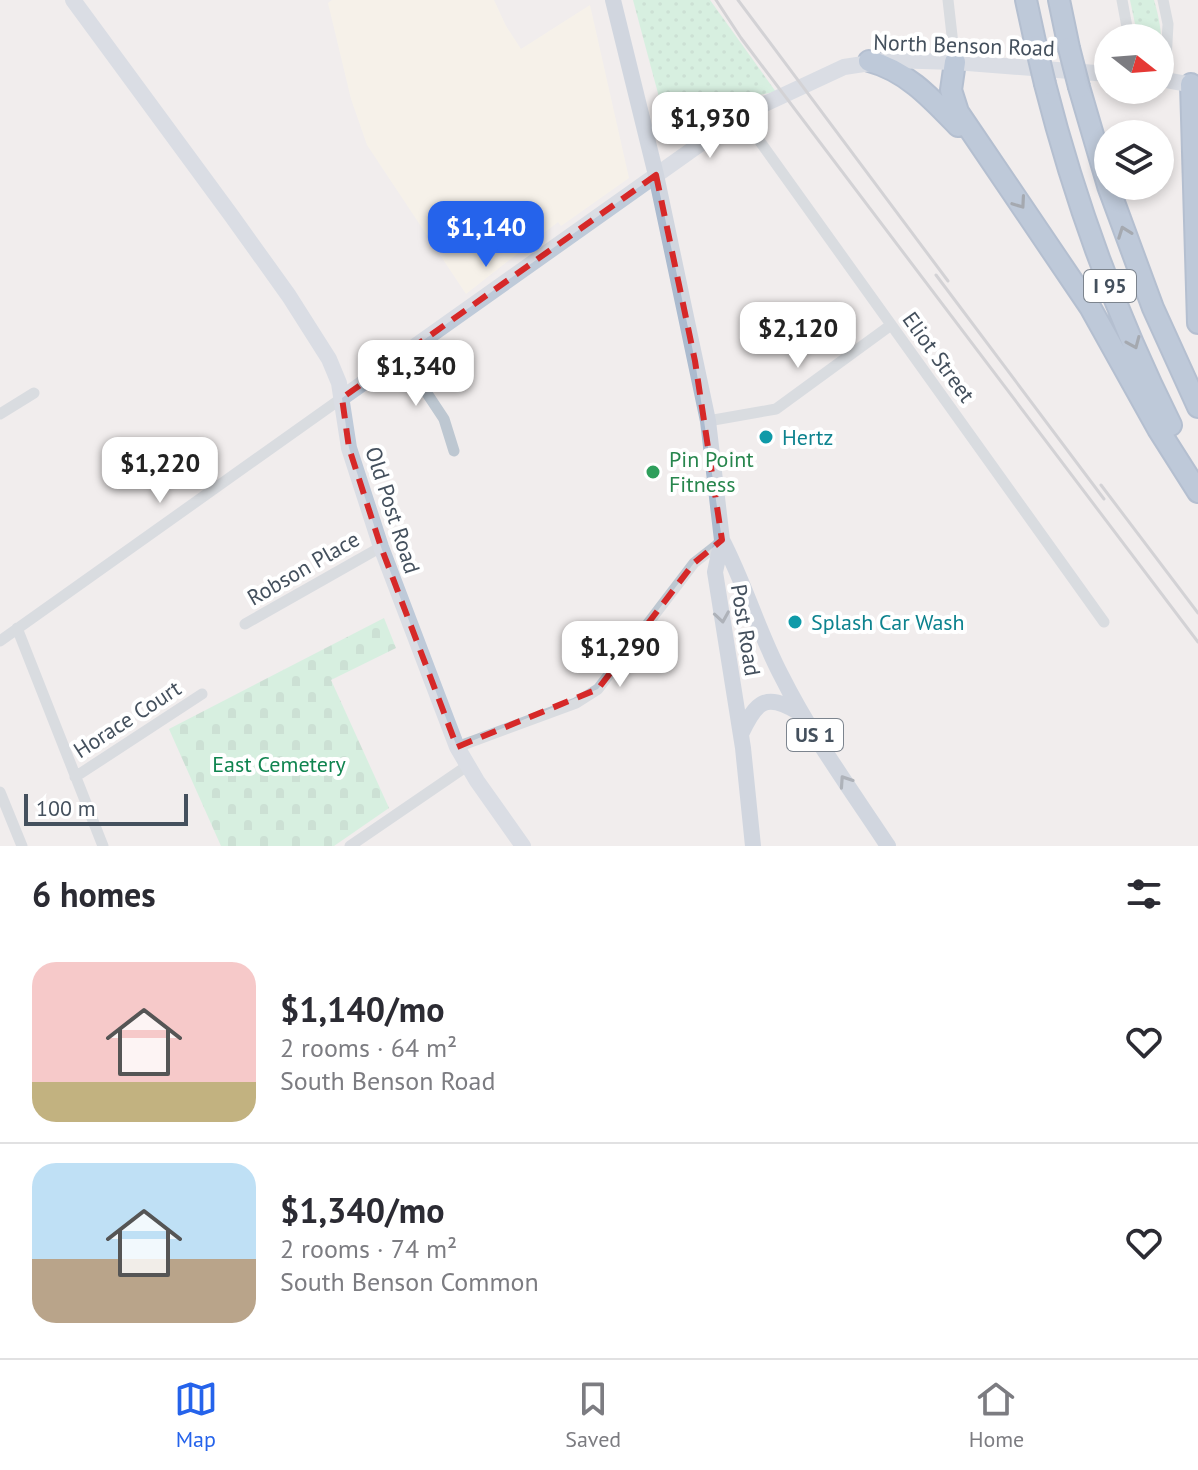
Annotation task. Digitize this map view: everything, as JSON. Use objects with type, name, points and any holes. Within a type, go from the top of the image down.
[{"type":"highway","name":"I 95","points":[[1026,0],[1065,158],[1105,273],[1151,384],[1198,478]]},
{"type":"highway","name":"I 95","points":[[1059,0],[1094,138]]},
{"type":"highway","points":[[869,61],[893,69],[920,89],[963,131],[1000,174]]},
{"type":"highway","points":[[955,62],[951,90],[954,105],[1090,307],[1158,429],[1198,492]]},
{"type":"highway","points":[[1194,85],[1198,323]]},
{"type":"highway","name":"I 95","points":[[1113,200],[1153,308],[1198,407]]},
{"type":"main road","name":"Post Road","points":[[613,0],[656,175],[708,421],[722,540],[715,572],[741,734],[753,846]]},
{"type":"main road","name":"US 1","points":[[722,540],[737,570],[764,642],[800,713],[888,846]]},
{"type":"main road","points":[[741,734],[749,716],[764,702],[772,700],[783,703],[800,713]]},
{"type":"street","name":"Old Post Road","points":[[73,0],[289,296],[329,359],[339,383],[349,448],[381,547],[457,747],[523,846]]},
{"type":"street","points":[[948,0],[955,62]]},
{"type":"street","points":[[1122,0],[1126,24]]},
{"type":"street","points":[[1163,0],[1168,24]]},
{"type":"street","name":"North Benson Road","points":[[342,398],[741,115],[844,67],[869,61],[955,62],[1094,73]]},
{"type":"street","points":[[1174,81],[1194,85]]},
{"type":"street","name":"Eliot Street","points":[[741,115],[1104,622]]},
{"type":"street","points":[[708,421],[776,409],[891,325]]},
{"type":"street","points":[[401,354],[444,419],[454,451]]},
{"type":"street","points":[[0,414],[34,393]]},
{"type":"street","points":[[0,641],[342,398]]},
{"type":"street","points":[[457,747],[576,703],[598,689],[694,563],[722,540]]},
{"type":"street","name":"Robson Place","points":[[245,624],[381,547]]},
{"type":"street","points":[[17,628],[103,846]]},
{"type":"street","name":"Horace Court","points":[[75,777],[202,694]]},
{"type":"street","points":[[350,846],[467,766]]},
{"type":"street","points":[[0,792],[22,846]]},
{"type":"highlighted area","points":[[656,175],[695,361],[722,540],[694,563],[598,689],[457,747],[381,547],[349,448],[342,398]]},
{"type":"shaded area","points":[[332,0],[494,0],[521,49],[590,5],[629,178],[561,226],[558,222],[466,294],[367,145],[351,99],[328,3]]},
{"type":"green space","points":[[633,0],[710,0],[776,92],[735,103],[689,134],[671,142]]},
{"type":"green space","points":[[1130,0],[1154,0],[1160,24],[1135,24]]},
{"type":"green space","name":"East Cemetery","points":[[384,618],[396,648],[331,680],[389,808],[334,846],[221,846],[169,729]]},
{"type":"railway","points":[[716,0],[741,38],[1198,642]]},
{"type":"railway","points":[[738,0],[948,281]]},
{"type":"railway","points":[[936,275],[1104,499]]},
{"type":"railway","points":[[1101,485],[1198,613]]},
{"type":"place","name":"Hertz","points":[[766,437]]},
{"type":"place","name":"Pin Point Fitness","points":[[653,472]]},
{"type":"place","name":"Splash Car Wash","points":[[795,622]]}]
